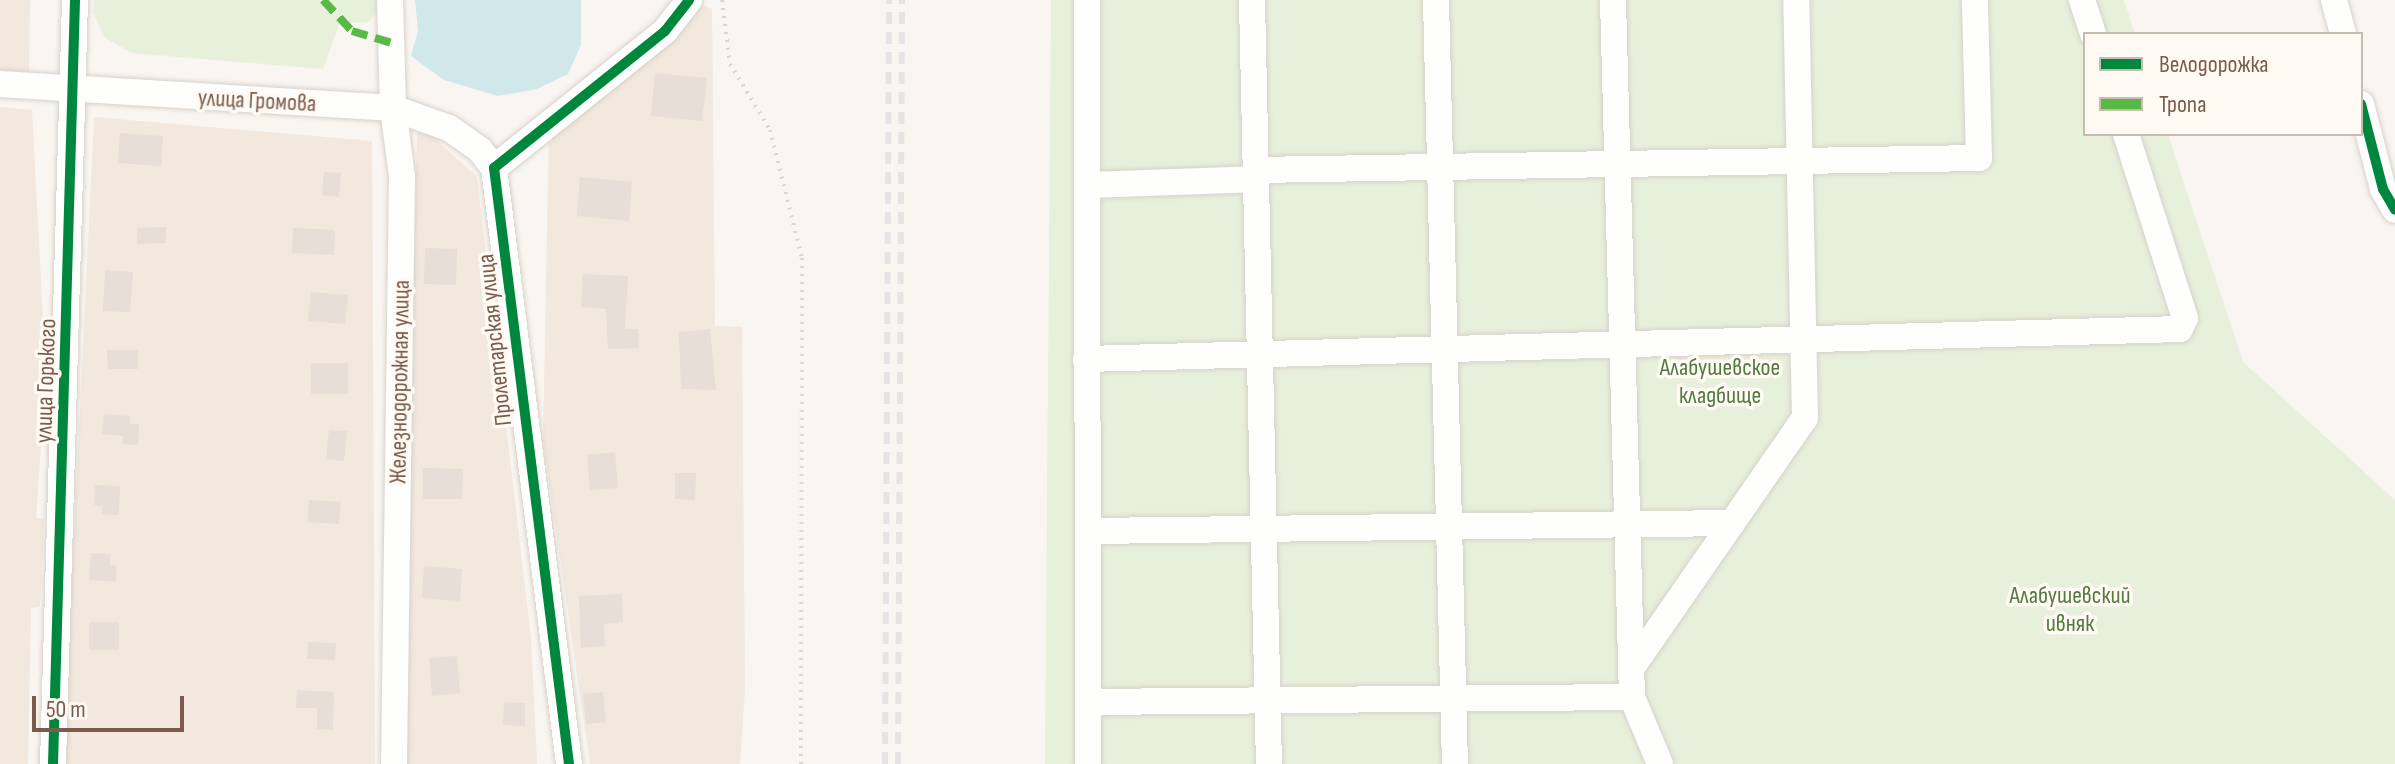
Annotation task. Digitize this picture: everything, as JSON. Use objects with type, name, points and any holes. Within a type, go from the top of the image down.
[{"type":"street","name":"улица Горького","points":[[53,764],[76,91],[75,0]]},
{"type":"street","name":"Железнодорожная улица","points":[[390,0],[393,108],[402,176],[394,764]]},
{"type":"street","points":[[494,168],[665,31],[689,0]]},
{"type":"street","points":[[1087,0],[1088,764]]},
{"type":"street","points":[[1252,0],[1269,764]]},
{"type":"street","points":[[1436,0],[1455,764]]},
{"type":"street","points":[[1613,0],[1632,697],[1660,764]]},
{"type":"street","points":[[1633,666],[1805,418],[1796,0]]},
{"type":"street","points":[[1087,185],[1441,166],[1979,158],[1975,0]]},
{"type":"street","points":[[2082,0],[2092,32]]},
{"type":"street","points":[[2334,0],[2342,32]]},
{"type":"street","name":"улица Громова","points":[[0,84],[393,108],[449,128],[480,150],[494,168]]},
{"type":"street","points":[[2363,112],[2383,189],[2395,210]]},
{"type":"street","points":[[1086,359],[2180,329],[2185,318],[2127,136]]},
{"type":"street","name":"Пролетарская улица","points":[[494,168],[569,764]]},
{"type":"street","points":[[1089,531],[1627,521],[1732,523]]},
{"type":"street","points":[[1088,702],[1632,697]]},
{"type":"path","points":[[722,0],[730,64],[770,130],[802,258],[801,764]]},
{"type":"shaded area","points":[[0,0],[30,0],[29,72],[0,70]]},
{"type":"shaded area","points":[[697,3],[712,9],[715,326],[742,327],[745,689],[740,764],[590,764],[543,440],[549,128]]},
{"type":"shaded area","points":[[0,107],[32,110],[46,376],[36,518],[44,519],[40,607],[31,608],[28,764],[0,764]]},
{"type":"shaded area","points":[[94,117],[372,141],[375,764],[63,764]]},
{"type":"shaded area","points":[[417,133],[430,134],[477,177],[531,638],[537,764],[404,764]]},
{"type":"green space","points":[[94,0],[380,0],[380,10],[368,22],[339,24],[323,69],[132,53],[105,38],[93,13]]},
{"type":"green space","name":"Алабушевское кладбище","points":[[1051,0],[2124,0],[2134,32],[2083,32],[2083,136],[2169,136],[2243,362],[2395,500],[2395,764],[1045,764]]},
{"type":"water","points":[[415,0],[581,0],[581,45],[568,74],[537,89],[498,96],[444,80],[411,56],[418,31]]},
{"type":"building","points":[[655,73],[707,78],[702,121],[651,116]]},
{"type":"building","points":[[120,133],[163,136],[161,166],[118,163]]},
{"type":"building","points":[[324,172],[341,173],[339,197],[322,195]]},
{"type":"building","points":[[580,177],[632,182],[629,221],[577,216]]},
{"type":"building","points":[[166,227],[166,243],[137,244],[137,228]]},
{"type":"building","points":[[293,228],[335,230],[334,255],[292,253]]},
{"type":"building","points":[[425,248],[457,249],[456,285],[424,284]]},
{"type":"building","points":[[105,270],[133,272],[130,312],[103,311]]},
{"type":"building","points":[[583,274],[628,276],[625,329],[638,329],[639,348],[608,349],[606,309],[581,307]]},
{"type":"building","points":[[311,292],[348,295],[345,324],[308,321]]},
{"type":"building","points":[[710,329],[716,390],[681,389],[679,332]]},
{"type":"building","points":[[107,350],[138,350],[138,369],[108,369]]},
{"type":"building","points":[[311,363],[348,363],[348,394],[311,394]]},
{"type":"building","points":[[104,414],[130,416],[130,424],[139,424],[138,445],[122,444],[123,436],[102,434]]},
{"type":"building","points":[[329,430],[347,431],[344,461],[326,459]]},
{"type":"building","points":[[615,452],[618,488],[590,490],[587,455]]},
{"type":"building","points":[[423,468],[463,469],[462,499],[423,499]]},
{"type":"building","points":[[675,473],[696,473],[695,500],[675,499]]},
{"type":"building","points":[[95,485],[120,486],[119,515],[102,514],[102,506],[94,505]]},
{"type":"building","points":[[309,500],[341,502],[339,524],[308,522]]},
{"type":"building","points":[[91,553],[111,554],[110,565],[117,566],[116,582],[89,580]]},
{"type":"building","points":[[424,566],[462,569],[460,601],[422,598]]},
{"type":"building","points":[[622,594],[623,622],[604,624],[605,646],[581,648],[579,596]]},
{"type":"building","points":[[89,622],[119,622],[119,650],[89,650]]},
{"type":"building","points":[[308,642],[336,643],[335,660],[307,659]]},
{"type":"building","points":[[457,656],[460,693],[432,696],[429,658]]},
{"type":"building","points":[[297,690],[334,692],[333,730],[317,729],[317,708],[296,708]]},
{"type":"building","points":[[603,692],[606,722],[586,724],[583,694]]},
{"type":"building","points":[[504,702],[525,703],[525,726],[503,725]]},
{"type":"railway","points":[[885,764],[889,0]]},
{"type":"railway","points":[[898,764],[902,0]]},
{"type":"marked path","points":[[323,0],[352,31],[392,43]]},
{"type":"cycle path","points":[[53,764],[75,0]]},
{"type":"cycle path","points":[[569,764],[494,168],[665,31],[689,0]]},
{"type":"cycle path","points":[[2363,112],[2383,189],[2395,210]]},
{"type":"park label","name":"Алабушевский ивняк","points":[[2070,610]]}]
